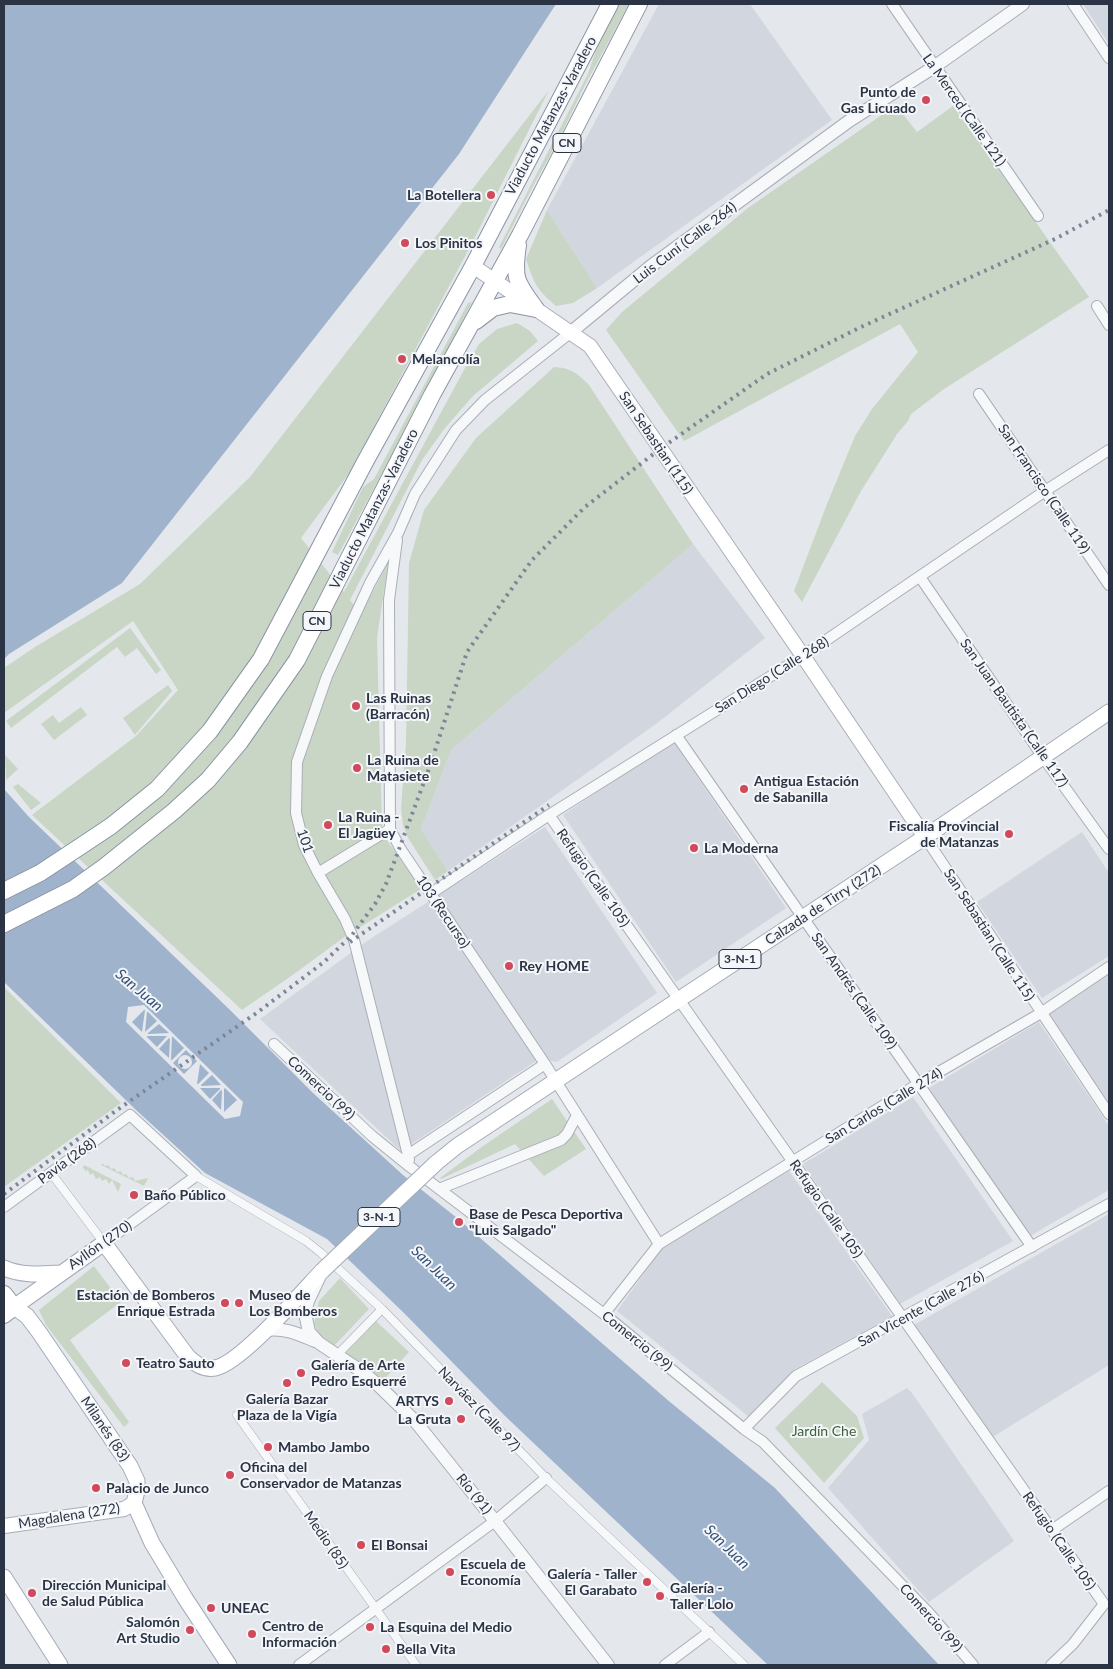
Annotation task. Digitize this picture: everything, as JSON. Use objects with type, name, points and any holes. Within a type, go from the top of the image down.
[{"type":"highway","name":"Viaducto Matanzas-Varadero","points":[[4,891],[40,872],[111,826],[157,789],[210,731],[261,659],[365,462],[473,266],[610,4]]},
{"type":"highway","name":"Viaducto Matanzas-Varadero","points":[[4,924],[73,889],[104,867],[174,811],[208,780],[240,742],[292,667],[432,395],[520,235],[639,4]]},
{"type":"highway","points":[[520,235],[515,266],[518,284],[536,309]]},
{"type":"highway","points":[[468,329],[493,308],[510,304],[536,309]]},
{"type":"highway","points":[[4,1294],[9,1311]]},
{"type":"main road","name":"San Sebastian (115)","points":[[473,266],[590,346],[803,656]]},
{"type":"main road","name":"San Sebastian (Calle 115)","points":[[803,656],[925,837]]},
{"type":"main road","name":"Calzada de Tirry (272)","points":[[322,1271],[436,1163],[457,1146],[925,837],[1109,712]]},
{"type":"main road","name":"3-N-1","points":[[104,1243],[188,1357],[200,1367],[213,1369],[232,1360],[266,1330],[322,1271]]},
{"type":"main road","name":"Ayllón (270)","points":[[9,1311],[104,1243]]},
{"type":"main road","points":[[4,1268],[17,1273],[60,1273]]},
{"type":"main road","name":"Milanés (83)","points":[[9,1311],[27,1316],[130,1466],[137,1481],[134,1504],[152,1544],[184,1598],[229,1665]]},
{"type":"main road","name":"Magdalena (272)","points":[[4,1526],[124,1508],[134,1504]]},
{"type":"main road","points":[[4,1577],[60,1665]]},
{"type":"street","name":"La Merced (Calle 121)","points":[[892,4],[1038,216]]},
{"type":"street","name":"Luis Cuní (Calle 264)","points":[[398,533],[415,494],[456,430],[485,400],[651,266],[849,121],[934,67],[1024,4]]},
{"type":"street","points":[[1073,4],[1109,58]]},
{"type":"street","points":[[1097,306],[1109,325]]},
{"type":"street","name":"San Francisco (Calle 119)","points":[[978,394],[1109,585]]},
{"type":"street","name":"San Diego (Calle 268)","points":[[430,894],[549,815],[803,656],[1045,491],[1109,450]]},
{"type":"street","name":"103 (Recurso)","points":[[398,533],[389,600],[390,829],[430,894],[556,1081],[658,1244]]},
{"type":"street","name":"101","points":[[398,533],[370,583],[327,676],[297,762],[296,813],[304,845],[354,940],[408,1155],[409,1166]]},
{"type":"street","name":"San Juan Bautista (Calle 117)","points":[[920,577],[1043,757],[1109,849]]},
{"type":"street","name":"San Andrés (Calle 109)","points":[[676,735],[1032,1247]]},
{"type":"street","name":"Refugio (Calle 105)","points":[[549,815],[1104,1604],[1073,1644],[1051,1665]]},
{"type":"street","points":[[318,873],[390,829]]},
{"type":"street","name":"San Sebastian (Calle 115)","points":[[925,837],[1109,1114]]},
{"type":"street","name":"San Carlos (Calle 274)","points":[[658,1244],[918,1084],[1041,1013],[1109,967]]},
{"type":"street","name":"Comercio (99)","points":[[274,1044],[372,1136],[439,1190],[604,1314],[744,1429],[763,1442],[915,1599],[974,1665]]},
{"type":"street","points":[[408,1155],[545,1064]]},
{"type":"street","name":"Pavía (268)","points":[[4,1207],[130,1115],[196,1176]]},
{"type":"street","points":[[439,1190],[561,1140],[567,1134],[577,1115]]},
{"type":"street","points":[[51,1172],[104,1243]]},
{"type":"street","name":"Ayllón (270)","points":[[104,1243],[196,1176]]},
{"type":"street","name":"Narváez (Calle 97)","points":[[196,1176],[306,1241],[321,1252],[382,1309],[546,1478],[744,1665]]},
{"type":"street","name":"San Vicente (Calle 276)","points":[[744,1429],[796,1376],[903,1319],[1109,1204]]},
{"type":"street","points":[[604,1314],[658,1244]]},
{"type":"street","points":[[319,1343],[309,1332],[305,1313],[308,1301],[322,1271]]},
{"type":"street","points":[[337,1355],[382,1309]]},
{"type":"street","name":"Río (91)","points":[[266,1330],[290,1331],[319,1343],[378,1385],[415,1421],[608,1665]]},
{"type":"street","name":"Medio (85)","points":[[237,1415],[416,1665]]},
{"type":"street","points":[[300,1665],[495,1520],[546,1478]]},
{"type":"street","points":[[1052,1530],[1109,1491]]},
{"type":"street","points":[[665,1665],[709,1632]]},
{"type":"shaded area","points":[[659,4],[750,4],[832,120],[597,288],[547,210]]},
{"type":"shaded area","points":[[1083,4],[1109,4],[1109,44]]},
{"type":"shaded area","points":[[693,544],[765,638],[656,724],[448,871],[421,829],[451,750]]},
{"type":"shaded area","points":[[673,741],[786,908],[676,982],[563,815]]},
{"type":"shaded area","points":[[545,827],[657,993],[557,1062],[539,1059],[401,1151],[260,1019],[370,939]]},
{"type":"shaded area","points":[[1082,832],[1109,873],[1109,956],[1042,998],[977,902]]},
{"type":"shaded area","points":[[1109,973],[1109,1106],[1047,1013]]},
{"type":"shaded area","points":[[1039,1022],[1109,1126],[1109,1190],[1030,1236],[929,1088]]},
{"type":"shaded area","points":[[913,1097],[1013,1241],[900,1304],[803,1164]]},
{"type":"shaded area","points":[[789,1171],[892,1316],[797,1368],[749,1417],[617,1311],[664,1246]]},
{"type":"shaded area","points":[[1109,1214],[1109,1365],[991,1438],[914,1325]]},
{"type":"shaded area","points":[[907,1388],[1014,1541],[929,1602],[828,1488],[869,1440],[862,1414]]},
{"type":"green space","points":[[619,4],[629,4],[501,249],[499,247],[588,74],[600,39]]},
{"type":"green space","points":[[549,90],[471,245],[350,472],[301,538],[344,592],[479,344],[497,329],[517,323],[530,331],[538,341],[473,396],[445,428],[422,460],[350,600],[361,614],[388,563],[377,638],[382,829],[389,843],[421,889],[343,938],[242,1010],[32,815],[136,736],[178,690],[133,621],[4,713],[4,668],[35,647],[140,584],[250,477]]},
{"type":"green space","points":[[896,105],[917,132],[953,106],[1089,297],[944,389],[911,414],[861,491],[802,602],[794,591],[855,436],[872,409],[918,352],[900,324],[684,441],[606,330],[622,312],[748,208]]},
{"type":"green space","points":[[547,210],[597,288],[573,303],[556,306],[549,300],[536,285],[526,259]]},
{"type":"green space","points":[[472,302],[433,379],[338,555],[332,552],[363,487],[374,479],[468,303]]},
{"type":"green space","points":[[554,367],[573,372],[589,385],[693,544],[451,750],[421,829],[448,871],[435,880],[408,838],[403,825],[401,808],[406,743],[409,563],[424,510],[476,438]]},
{"type":"green space","points":[[130,628],[161,670],[156,674],[137,648],[125,657],[117,647],[11,728],[6,721]]},
{"type":"green space","points":[[168,685],[172,691],[135,735],[123,718]]},
{"type":"green space","points":[[81,707],[87,715],[54,740],[41,724],[53,715],[59,723]]},
{"type":"green space","points":[[5,755],[18,769],[6,780]]},
{"type":"green space","points":[[18,784],[41,803],[31,810],[13,787]]},
{"type":"green space","points":[[4,987],[121,1103],[4,1187]]},
{"type":"green space","points":[[552,1099],[586,1149],[544,1176],[515,1144],[440,1178],[483,1146]]},
{"type":"green space","points":[[102,1163],[105,1166],[108,1165],[111,1169],[114,1168],[117,1172],[121,1171],[123,1175],[126,1174],[129,1178],[133,1177],[135,1181],[148,1178],[144,1186],[101,1165]]},
{"type":"green space","points":[[84,1165],[121,1184],[118,1192],[112,1180],[109,1184],[106,1179],[102,1181],[100,1177],[96,1179],[93,1173],[90,1175],[88,1170],[85,1171],[84,1168],[82,1170]]},
{"type":"green space","points":[[94,1266],[121,1302],[70,1340],[129,1422],[124,1427],[46,1325],[39,1310]]},
{"type":"green space","points":[[340,1278],[369,1309],[334,1346],[318,1333],[314,1323],[319,1301]]},
{"type":"green space","points":[[376,1321],[409,1352],[380,1384],[344,1354]]},
{"type":"green space","name":"Jardín Che","points":[[822,1382],[857,1416],[864,1438],[824,1483],[775,1428]]},
{"type":"water","points":[[4,4],[556,4],[459,154],[122,583],[4,659]]},
{"type":"water","name":"San Juan","points":[[4,789],[29,817],[228,1008],[313,1093],[403,1175],[457,1218],[670,1402],[775,1488],[939,1665],[768,1665],[505,1416],[404,1313],[327,1239],[205,1173],[136,1110],[4,982]]},
{"type":"pier","points":[[144,1005],[243,1102],[240,1116],[225,1119],[126,1022],[128,1007]],"holes":[[[145,1010],[142,1032],[132,1022]],[[147,1012],[157,1021],[145,1032]],[[159,1024],[169,1033],[148,1034]],[[147,1036],[167,1036],[157,1047]],[[172,1036],[184,1048],[172,1060],[171,1060]],[[170,1039],[169,1058],[159,1049]],[[186,1050],[197,1061],[184,1074],[173,1063]],[[200,1064],[209,1073],[198,1084],[197,1084]],[[212,1075],[221,1085],[201,1086]],[[200,1088],[220,1088],[210,1099]],[[225,1088],[237,1100],[224,1112]],[[222,1091],[221,1110],[212,1100]]]},
{"type":"pier","points":[[185,1055],[190,1057],[192,1062],[190,1067],[185,1069],[180,1067],[178,1062],[180,1057]]},
{"type":"railway","points":[[4,1194],[117,1110],[258,1012],[324,962],[352,935],[375,904],[386,884],[430,766],[467,652],[532,560],[585,507],[660,449],[767,374],[861,327],[1055,239],[1109,210]]},
{"type":"railway","points":[[350,942],[549,805]]},
{"type":"place","name":"Punto de Gas Licuado","points":[[926,100]]},
{"type":"place","name":"La Botellera","points":[[491,195]]},
{"type":"place","name":"Los Pinitos","points":[[405,243]]},
{"type":"place","name":"Melancolía","points":[[402,359]]},
{"type":"place","name":"Las Ruinas (Barracón)","points":[[356,706]]},
{"type":"place","name":"La Ruina de Matasiete","points":[[357,768]]},
{"type":"place","name":"Antigua Estación de Sabanilla","points":[[744,789]]},
{"type":"place","name":"La Ruina - El Jagüey","points":[[328,825]]},
{"type":"place","name":"Fiscalía Provincial de Matanzas","points":[[1009,834]]},
{"type":"place","name":"La Moderna","points":[[694,848]]},
{"type":"place","name":"Rey HOME","points":[[509,966]]},
{"type":"place","name":"Baño Público","points":[[134,1195]]},
{"type":"place","name":"Base de Pesca Deportiva \"Luis Salgado\"","points":[[459,1222]]},
{"type":"place","name":"Estación de Bomberos Enrique Estrada","points":[[225,1303]]},
{"type":"place","name":"Museo de Los Bomberos","points":[[239,1303]]},
{"type":"place","name":"Teatro Sauto","points":[[126,1363]]},
{"type":"place","name":"Galería de Arte Pedro Esquerré","points":[[301,1373]]},
{"type":"place","name":"Galería Bazar Plaza de la Vigía","points":[[287,1383]]},
{"type":"place","name":"ARTYS","points":[[449,1401]]},
{"type":"place","name":"La Gruta","points":[[461,1419]]},
{"type":"place","name":"Mambo Jambo","points":[[268,1447]]},
{"type":"place","name":"Oficina del Conservador de Matanzas","points":[[230,1475]]},
{"type":"place","name":"Palacio de Junco","points":[[96,1488]]},
{"type":"place","name":"El Bonsai","points":[[361,1545]]},
{"type":"place","name":"Escuela de Economía","points":[[450,1572]]},
{"type":"place","name":"Galería - Taller El Garabato","points":[[647,1582]]},
{"type":"place","name":"Dirección Municipal de Salud Pública","points":[[32,1593]]},
{"type":"place","name":"Galería - Taller Lolo","points":[[660,1596]]},
{"type":"place","name":"UNEAC","points":[[211,1608]]},
{"type":"place","name":"La Esquina del Medio","points":[[370,1627]]},
{"type":"place","name":"Salomón Art Studio","points":[[190,1630]]},
{"type":"place","name":"Centro de Información","points":[[252,1634]]},
{"type":"place","name":"Bella Vita","points":[[386,1649]]}]
